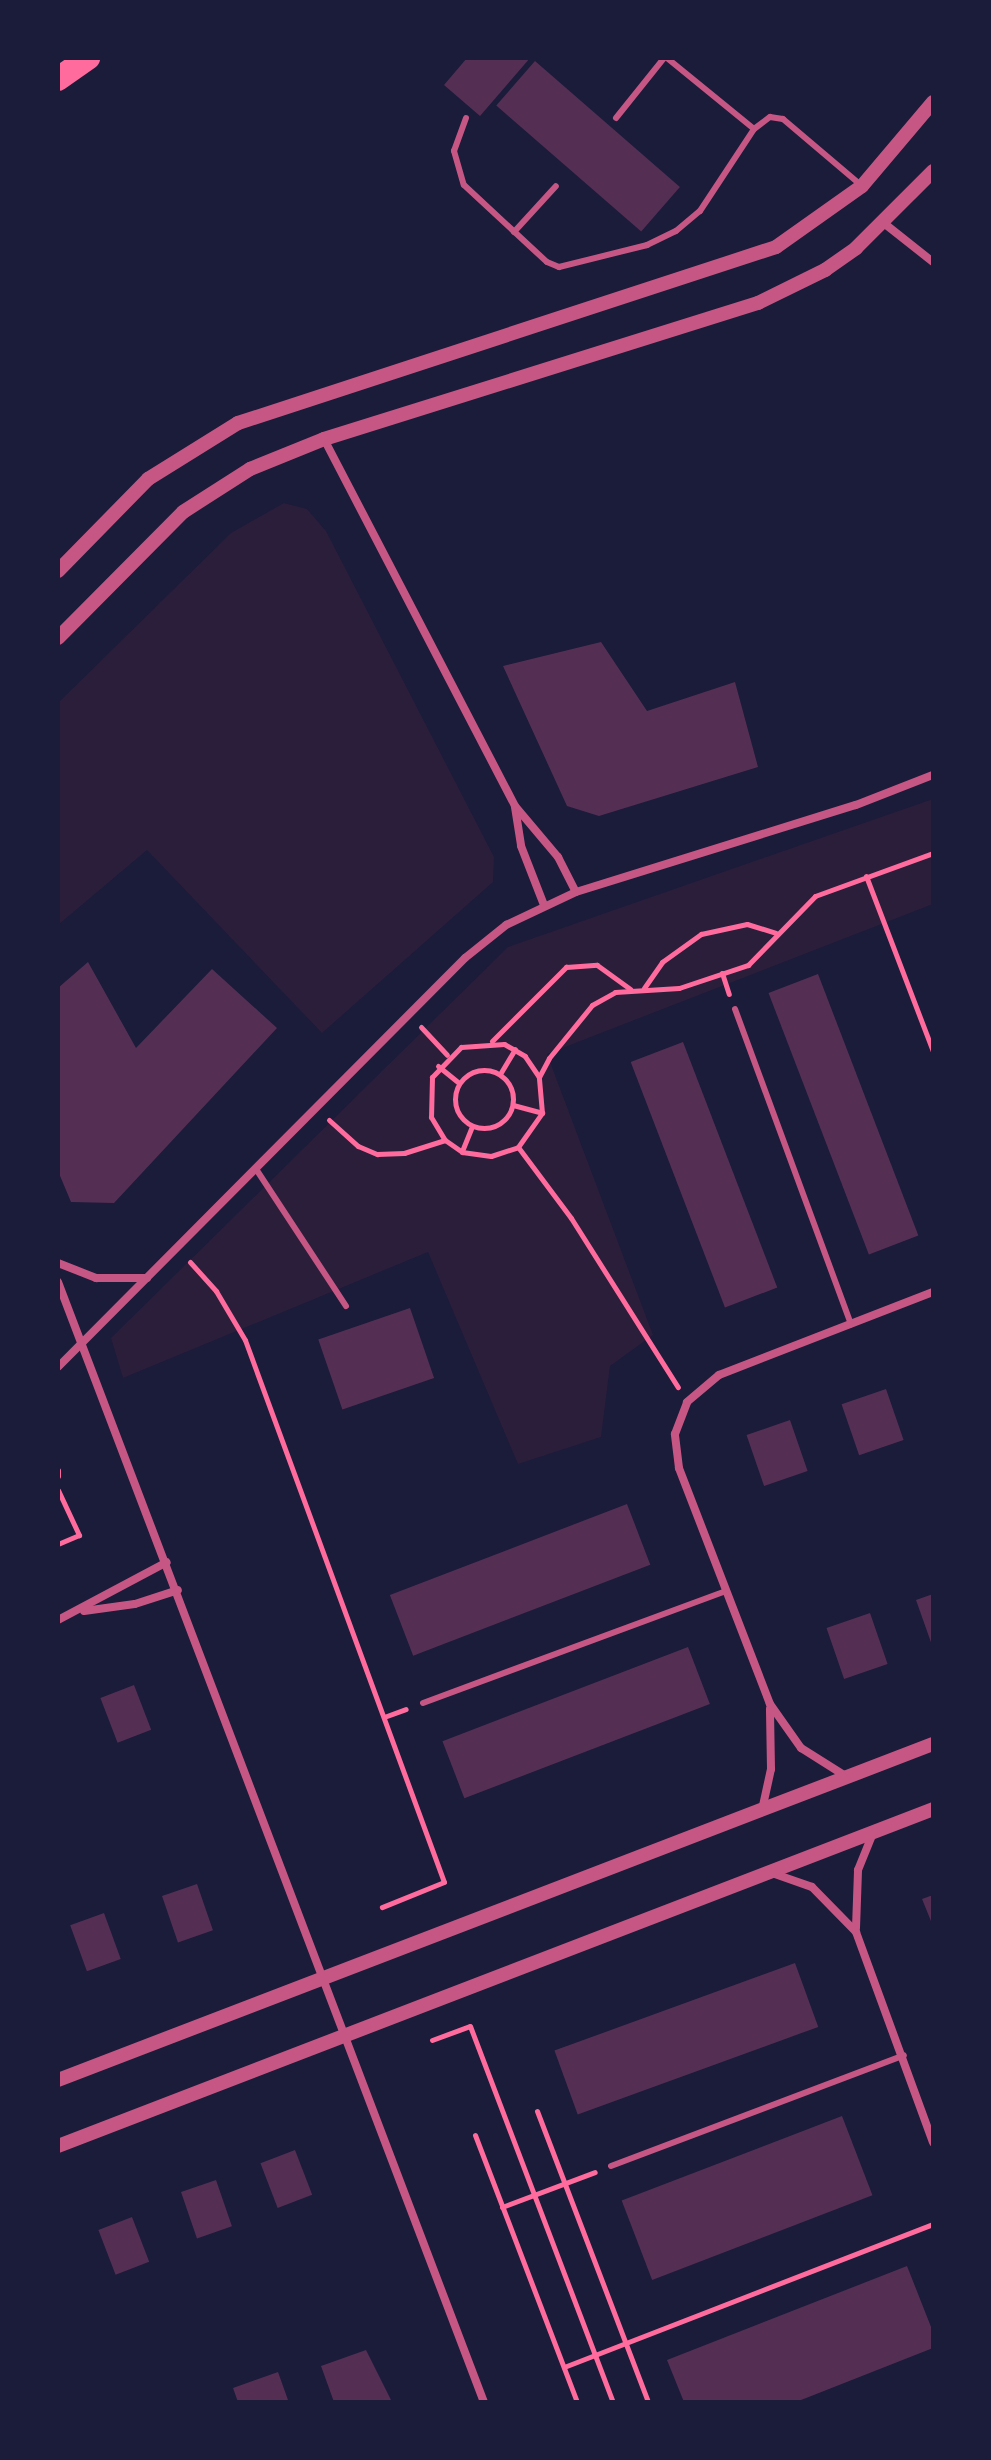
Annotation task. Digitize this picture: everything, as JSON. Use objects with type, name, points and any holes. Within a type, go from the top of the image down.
[{"type":"highway","points":[[58,64],[63,58]]},
{"type":"highway","points":[[58,79],[88,58]]},
{"type":"street","points":[[58,571],[148,479],[238,423],[743,261],[806,229],[862,186],[933,102]]},
{"type":"street","points":[[58,638],[183,512],[250,469],[324,439],[758,303],[825,270],[885,224],[933,171]]},
{"type":"street","points":[[885,224],[933,262]]},
{"type":"street","points":[[324,439],[515,806],[558,857],[576,892]]},
{"type":"street","points":[[58,1367],[485,940],[544,905],[576,892],[856,805],[933,775]]},
{"type":"street","points":[[515,806],[521,846],[544,905]]},
{"type":"street","points":[[58,1263],[96,1278],[148,1278]]},
{"type":"street","points":[[58,1282],[348,2035],[484,2402]]},
{"type":"street","points":[[847,1777],[801,1748],[770,1704],[675,1451],[677,1426],[687,1402],[719,1375],[933,1292]]},
{"type":"street","points":[[79,1612],[124,1580],[167,1562]]},
{"type":"street","points":[[58,1620],[79,1612],[135,1604],[178,1590]]},
{"type":"street","points":[[762,1810],[771,1769],[770,1704]]},
{"type":"street","points":[[58,2080],[933,1744]]},
{"type":"street","points":[[58,2146],[933,1809]]},
{"type":"street","points":[[856,1932],[858,1870],[874,1831]]},
{"type":"street","points":[[772,1873],[812,1887],[856,1932],[904,2055],[933,2142]]},
{"type":"lane","points":[[616,118],[666,58],[754,129]]},
{"type":"lane","points":[[466,118],[454,151],[458,174],[472,195],[547,262],[566,267],[663,239],[700,211],[754,129],[770,117],[783,119],[862,186]]},
{"type":"lane","points":[[514,232],[556,186]]},
{"type":"lane","points":[[735,1009],[851,1324]]},
{"type":"lane","points":[[256,1169],[346,1306]]},
{"type":"lane","points":[[423,1703],[726,1591]]},
{"type":"lane","points":[[611,2166],[904,2055]]},
{"type":"path","points":[[539,1077],[583,1013],[603,997],[630,989],[679,988],[748,965],[815,896],[933,853]]},
{"type":"path","points":[[866,876],[933,1051]]},
{"type":"path","points":[[644,988],[662,962],[701,934],[747,924],[776,933]]},
{"type":"path","points":[[491,1042],[566,967],[597,965],[630,989]]},
{"type":"path","points":[[409,1015],[447,1055]]},
{"type":"path","points":[[476,1042],[491,1042],[515,1049],[539,1077],[542,1113],[518,1147],[491,1156],[462,1152],[445,1140],[428,1104],[438,1066],[447,1055],[476,1042]]},
{"type":"path","points":[[500,1074],[515,1049]]},
{"type":"path","points":[[438,1066],[459,1083]]},
{"type":"path","points":[[478,1070],[500,1074],[513,1093],[513,1105],[493,1128],[472,1126],[457,1113],[459,1083],[478,1070]]},
{"type":"path","points":[[513,1105],[542,1113]]},
{"type":"path","points":[[317,1108],[358,1146],[377,1154],[404,1153],[445,1140]]},
{"type":"path","points":[[462,1152],[472,1126]]},
{"type":"path","points":[[518,1147],[571,1218],[687,1402]]},
{"type":"path","points":[[177,1249],[216,1291],[245,1340],[444,1882],[382,1907]]},
{"type":"path","points":[[58,1490],[79,1535],[58,1544]]},
{"type":"path","points":[[432,2040],[470,2026],[613,2402]]},
{"type":"path","points":[[537,2111],[648,2402]]},
{"type":"path","points":[[475,2135],[577,2402]]},
{"type":"path","points":[[502,2207],[611,2166]]},
{"type":"path","points":[[564,2367],[933,2224]]},
{"type":"shaded area","points":[[284,503],[307,509],[326,531],[494,857],[493,882],[322,1033],[147,850],[58,925],[58,703],[231,533]]},
{"type":"shaded area","points":[[933,799],[933,904],[547,1054],[653,1335],[610,1366],[601,1437],[518,1464],[428,1252],[123,1378],[111,1338],[508,947]]},
{"type":"building","points":[[467,58],[530,58],[480,116],[444,85]]},
{"type":"building","points":[[535,61],[680,187],[641,231],[496,106]]},
{"type":"building","points":[[601,642],[647,711],[735,682],[758,767],[599,816],[567,806],[503,666]]},
{"type":"building","points":[[88,962],[136,1048],[212,969],[277,1028],[114,1203],[71,1202],[58,1171],[58,988]]},
{"type":"building","points":[[818,974],[918,1235],[869,1254],[769,993]]},
{"type":"building","points":[[683,1042],[777,1288],[725,1308],[631,1062]]},
{"type":"building","points":[[410,1308],[434,1378],[342,1410],[318,1340]]},
{"type":"building","points":[[886,1389],[904,1440],[859,1455],[842,1404]]},
{"type":"building","points":[[790,1420],[808,1471],[764,1486],[747,1435]]},
{"type":"building","points":[[627,1504],[650,1565],[413,1656],[390,1595]]},
{"type":"building","points":[[933,1594],[933,1648],[916,1600]]},
{"type":"building","points":[[870,1613],[888,1664],[844,1679],[827,1628]]},
{"type":"building","points":[[688,1647],[710,1704],[464,1798],[442,1741]]},
{"type":"building","points":[[134,1685],[151,1730],[118,1743],[100,1698]]},
{"type":"building","points":[[197,1884],[213,1930],[178,1942],[162,1896]]},
{"type":"building","points":[[933,1895],[933,1926],[922,1899]]},
{"type":"building","points":[[104,1913],[121,1959],[87,1971],[70,1925]]},
{"type":"building","points":[[795,1963],[818,2027],[578,2114],[554,2051]]},
{"type":"building","points":[[842,2116],[872,2195],[652,2280],[622,2201]]},
{"type":"building","points":[[295,2150],[312,2195],[278,2208],[260,2163]]},
{"type":"building","points":[[216,2180],[232,2226],[197,2238],[181,2192]]},
{"type":"building","points":[[132,2217],[149,2262],[116,2275],[98,2230]]},
{"type":"building","points":[[907,2266],[933,2332],[933,2348],[796,2402],[684,2402],[667,2360]]},
{"type":"building","points":[[366,2350],[392,2402],[334,2402],[321,2366]]},
{"type":"building","points":[[278,2372],[288,2400],[296,2402],[238,2402],[233,2388]]}]
